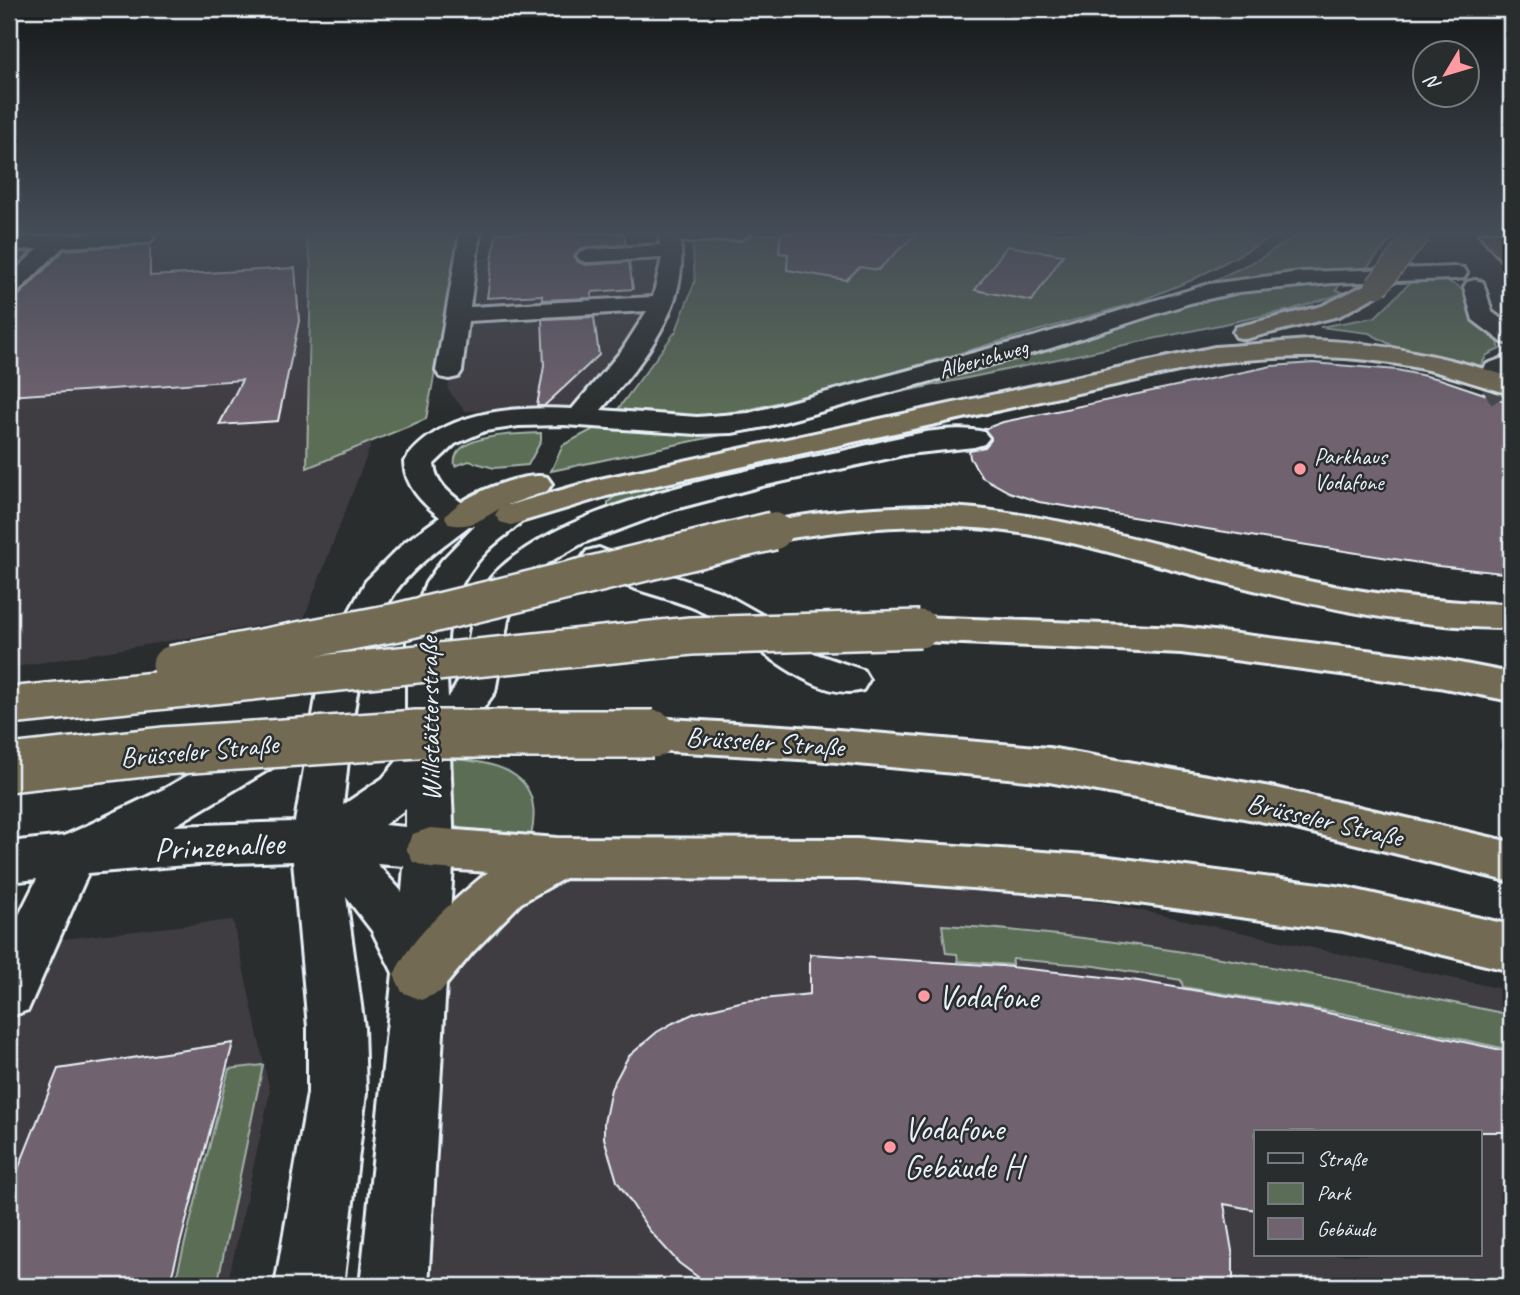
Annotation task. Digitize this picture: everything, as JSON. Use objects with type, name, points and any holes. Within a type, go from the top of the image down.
[{"type":"highway","points":[[467,531],[503,494],[528,486],[1294,321],[1333,310],[1366,293]]},
{"type":"highway","points":[[511,515],[600,488],[1216,355],[1281,348],[1351,350],[1407,358],[1475,374],[1506,373]]},
{"type":"highway","points":[[9,688],[217,658],[351,633],[545,589],[773,531],[901,514],[986,519],[1090,538],[1286,587],[1390,607],[1488,617],[1511,616]]},
{"type":"highway","points":[[9,706],[691,636],[920,629],[1181,640],[1439,673],[1511,687]]},
{"type":"highway","name":"Brüsseler Straße","points":[[9,768],[163,751],[417,734],[653,734],[815,744],[1049,765],[1276,806],[1511,862]]},
{"type":"highway","points":[[430,848],[558,858],[857,859],[1088,876],[1343,909],[1511,948]]},
{"type":"highway","points":[[421,975],[454,937],[504,888],[558,858]]},
{"type":"street","points":[[449,371],[461,293]]},
{"type":"street","points":[[580,416],[639,347],[665,293]]},
{"type":"street","name":"Alberichweg","points":[[467,531],[432,494],[419,471],[419,462],[439,439],[454,430],[488,421],[580,416],[693,427],[735,424],[846,397],[1203,293]]},
{"type":"street","points":[[1471,293],[1481,315],[1511,337]]},
{"type":"street","points":[[457,316],[661,303]]},
{"type":"street","points":[[315,841],[354,822],[399,790],[475,692],[482,673],[493,606],[507,581],[538,554],[581,531],[629,513],[754,478],[934,441],[974,438]]},
{"type":"street","points":[[754,478],[800,445]]},
{"type":"street","points":[[581,531],[600,488]]},
{"type":"street","points":[[309,1286],[337,1093],[337,1027],[315,841],[337,692],[349,646],[379,589],[417,549],[467,531],[491,528],[511,515]]},
{"type":"street","name":"Willstätterstraße","points":[[394,1286],[430,848],[426,638],[429,614],[467,531]]},
{"type":"street","points":[[538,554],[579,552],[633,575],[708,600],[751,625],[802,663],[849,680]]},
{"type":"street","points":[[9,992],[74,853],[127,830],[216,784],[309,724],[337,692]]},
{"type":"street","name":"Willstätterstraße","points":[[315,841],[348,864],[377,894],[402,934],[421,975]]},
{"type":"street","name":"Prinzenallee","points":[[9,862],[74,853],[315,841],[430,848]]},
{"type":"shaded area","points":[[9,293],[311,293],[308,468],[372,442],[304,618],[9,668]]},
{"type":"shaded area","points":[[463,293],[661,293],[632,346],[579,409],[465,411],[448,390]]},
{"type":"shaded area","name":"Vodafone","points":[[501,874],[835,877],[1106,903],[1511,991],[1511,1015],[1332,977],[1191,953],[1015,929],[957,954],[1012,965],[1012,959],[1095,966],[1182,980],[1184,987],[1336,1012],[1511,1050],[1511,1286],[427,1286],[447,961]]},
{"type":"shaded area","points":[[233,920],[270,1092],[227,1286],[9,1286],[9,945]]},
{"type":"green space","points":[[310,293],[450,293],[426,419],[307,468]]},
{"type":"green space","points":[[690,293],[1159,293],[1138,302],[842,387],[751,409],[705,416],[643,414],[618,409],[676,331]]},
{"type":"green space","points":[[1218,293],[1343,293],[1290,310],[863,400],[1058,343],[1176,303]]},
{"type":"green space","points":[[1399,293],[1465,293],[1509,343],[1498,343],[1500,349],[1487,355],[1480,367],[1399,349],[1369,333],[1320,327],[1375,317]]},
{"type":"green space","points":[[609,421],[731,433],[551,471],[563,445]]},
{"type":"green space","points":[[541,433],[541,441],[528,465],[494,468],[469,461],[455,466],[456,455],[474,441],[503,435]]},
{"type":"green space","points":[[724,471],[727,474],[608,509],[608,502],[619,493]]},
{"type":"green space","points":[[451,759],[487,764],[515,776],[532,799],[534,815],[531,836],[463,832],[455,825]]},
{"type":"green space","points":[[942,925],[1013,930],[1153,947],[1363,984],[1502,1013],[1511,1015],[1511,1050],[1336,1012],[1183,987],[1181,980],[1095,966],[1013,959],[1012,965],[958,961],[957,954],[946,953]]},
{"type":"green space","points":[[263,1065],[217,1286],[174,1286],[229,1069]]},
{"type":"building","points":[[297,293],[299,321],[278,421],[219,425],[242,380],[9,396],[9,297]]},
{"type":"building","points":[[488,293],[592,293],[592,298],[542,300],[542,295],[487,298]]},
{"type":"building","points":[[993,293],[1037,293],[1032,301]]},
{"type":"building","points":[[594,317],[599,355],[544,406],[537,406],[544,366],[542,319]]},
{"type":"building","name":"Parkhaus Vodafone","points":[[1313,363],[1397,370],[1440,379],[1511,403],[1511,574],[1438,566],[1039,502],[1009,492],[982,477],[970,458],[969,450],[985,447],[991,440],[984,429],[1003,422],[1272,366]]},
{"type":"building","name":"Vodafone Gebäude H","points":[[810,954],[1002,966],[1132,980],[1314,1010],[1511,1052],[1511,1132],[1254,1130],[1254,1210],[1224,1204],[1233,1257],[1233,1286],[710,1286],[679,1263],[649,1230],[617,1181],[604,1138],[604,1123],[611,1089],[628,1057],[657,1032],[673,1023],[695,1013],[744,1001],[810,994]]},
{"type":"building","points":[[233,1043],[169,1286],[9,1286],[9,1192],[58,1069]]},
{"type":"tunnel","points":[[1484,392],[1511,376]]},
{"type":"place","name":"Parkhaus Vodafone","points":[[1300,469]]},
{"type":"place","name":"Vodafone","points":[[924,996]]},
{"type":"place","name":"Vodafone Gebäude H","points":[[890,1147]]}]
